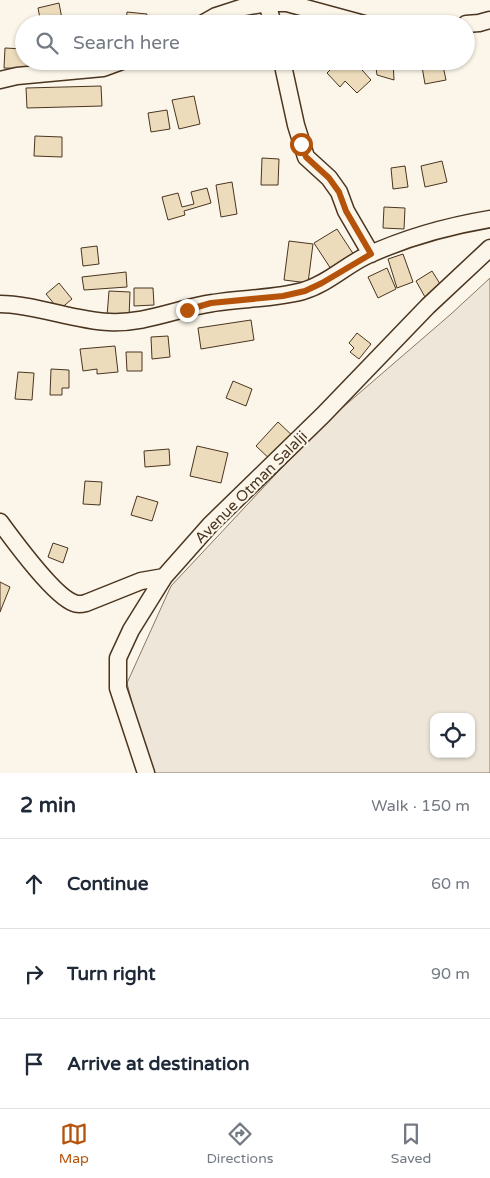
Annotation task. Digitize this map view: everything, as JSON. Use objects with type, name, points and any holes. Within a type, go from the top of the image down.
[{"type":"street","points":[[219,15],[268,2],[287,1],[334,15]]},
{"type":"street","points":[[268,2],[271,15]]},
{"type":"street","points":[[475,23],[490,20]]},
{"type":"street","points":[[0,80],[17,76],[81,70]]},
{"type":"street","points":[[284,70],[296,125],[306,157],[329,178],[339,192],[346,211],[371,254]]},
{"type":"street","points":[[0,304],[107,322],[130,322],[211,303],[283,296],[305,291],[322,283],[371,254],[436,231],[490,219]]},
{"type":"street","name":"Avenue Otman Salalji","points":[[146,773],[118,688],[118,658],[131,630],[164,577],[210,525],[323,415],[428,306],[490,248]]},
{"type":"street","points":[[0,522],[41,574],[62,596],[76,604],[86,603],[141,581],[164,577]]},
{"type":"shaded area","points":[[490,278],[490,773],[147,773],[144,750],[127,683],[171,586],[320,427]]},
{"type":"building","points":[[59,3],[61,15],[39,15],[38,8]]},
{"type":"building","points":[[127,12],[147,14],[147,15],[127,15]]},
{"type":"building","points":[[5,48],[15,49],[15,68],[4,68]]},
{"type":"building","points":[[330,70],[362,70],[371,80],[357,93],[345,81],[340,87],[327,73]]},
{"type":"building","points":[[376,70],[393,70],[394,80],[377,75]]},
{"type":"building","points":[[423,70],[444,70],[446,80],[425,84]]},
{"type":"building","points":[[101,86],[102,106],[27,108],[26,88]]},
{"type":"building","points":[[194,96],[200,124],[179,129],[172,100]]},
{"type":"building","points":[[167,110],[170,129],[151,132],[148,113]]},
{"type":"building","points":[[35,136],[62,137],[62,157],[34,156]]},
{"type":"building","points":[[262,158],[279,159],[278,185],[261,185]]},
{"type":"building","points":[[442,161],[447,182],[425,187],[421,166]]},
{"type":"building","points":[[405,166],[408,187],[393,189],[391,168]]},
{"type":"building","points":[[232,182],[237,214],[221,217],[216,185]]},
{"type":"building","points":[[207,188],[211,203],[184,211],[185,215],[168,220],[162,197],[178,193],[182,207],[194,204],[191,192]]},
{"type":"building","points":[[384,207],[405,208],[404,229],[383,228]]},
{"type":"building","points":[[337,229],[354,255],[331,269],[314,243]]},
{"type":"building","points":[[289,241],[313,244],[308,283],[284,280]]},
{"type":"building","points":[[97,246],[99,264],[83,266],[81,248]]},
{"type":"building","points":[[403,254],[413,282],[397,288],[388,259]]},
{"type":"building","points":[[387,268],[396,289],[378,298],[368,277]]},
{"type":"building","points":[[432,271],[442,287],[425,297],[416,281]]},
{"type":"building","points":[[126,272],[127,287],[84,290],[82,277]]},
{"type":"building","points":[[59,283],[72,299],[59,310],[46,294]]},
{"type":"building","points":[[134,288],[153,288],[154,305],[134,306]]},
{"type":"building","points":[[109,291],[130,292],[129,318],[107,316]]},
{"type":"building","points":[[251,320],[254,340],[201,349],[198,328]]},
{"type":"building","points":[[357,333],[371,344],[359,359],[350,352],[354,348],[349,343]]},
{"type":"building","points":[[168,336],[170,357],[152,359],[151,337]]},
{"type":"building","points":[[115,346],[118,372],[97,374],[97,369],[83,371],[80,349]]},
{"type":"building","points":[[126,352],[142,352],[142,371],[127,371]]},
{"type":"building","points":[[51,369],[69,370],[69,388],[62,388],[62,395],[50,395]]},
{"type":"building","points":[[18,372],[34,373],[32,400],[15,399]]},
{"type":"building","points":[[233,381],[252,389],[246,406],[226,398]]},
{"type":"building","points":[[278,422],[296,439],[274,463],[256,446]]},
{"type":"building","points":[[197,446],[228,453],[221,483],[190,476]]},
{"type":"building","points":[[169,449],[170,465],[145,467],[144,451]]},
{"type":"building","points":[[85,481],[102,482],[100,505],[83,504]]},
{"type":"building","points":[[137,496],[158,502],[152,521],[131,515]]},
{"type":"building","points":[[53,543],[68,548],[63,563],[48,557]]},
{"type":"building","points":[[0,582],[10,587],[0,612]]},
{"type":"route","points":[[187,310],[211,303],[283,296],[305,291],[371,254],[346,211],[339,192],[318,166],[306,157],[301,144]]}]
